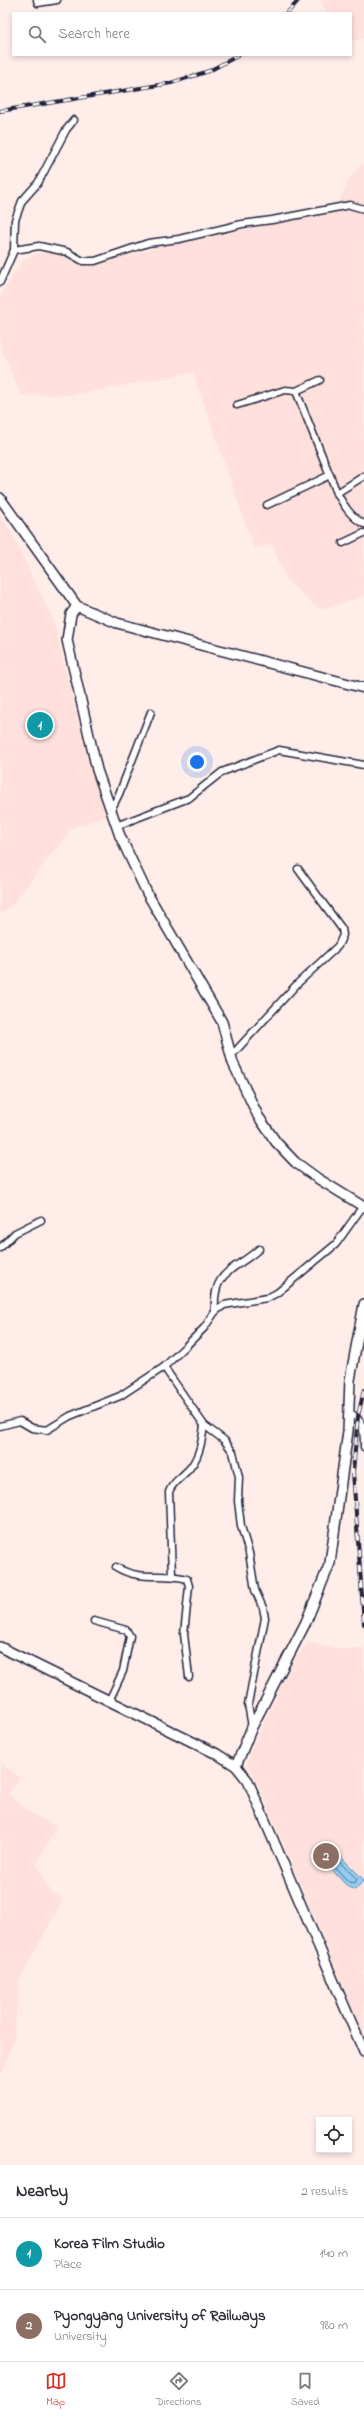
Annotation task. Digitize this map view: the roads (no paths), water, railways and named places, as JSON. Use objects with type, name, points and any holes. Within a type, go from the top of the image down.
[{"type":"street","points":[[37,0],[38,3],[57,0]]},
{"type":"street","points":[[0,282],[14,250],[15,220],[22,201],[38,183],[66,130],[74,120]]},
{"type":"street","points":[[14,250],[39,246],[67,252],[83,261],[95,261],[148,243],[179,238],[242,224],[272,220],[350,205],[364,209]]},
{"type":"street","points":[[237,405],[285,390],[296,391],[320,380]]},
{"type":"street","points":[[296,391],[337,493],[345,508],[356,520],[364,524]]},
{"type":"street","points":[[267,505],[330,475]]},
{"type":"street","points":[[337,493],[364,476]]},
{"type":"street","points":[[0,498],[77,606],[117,623],[364,688]]},
{"type":"street","points":[[343,543],[364,533]]},
{"type":"street","points":[[0,1426],[20,1422],[32,1428],[47,1430],[70,1416],[120,1396],[164,1367],[204,1328],[215,1312],[224,1304],[267,1298],[277,1293],[336,1244],[363,1206],[317,1178],[295,1162],[276,1142],[258,1116],[243,1087],[231,1056],[222,1022],[147,893],[116,826],[95,762],[67,640],[71,614],[77,606]]},
{"type":"street","points":[[111,810],[119,794],[151,712]]},
{"type":"street","points":[[116,826],[189,798],[222,772],[279,750],[364,765]]},
{"type":"street","points":[[231,1056],[298,982],[338,946],[343,935],[342,929],[298,869]]},
{"type":"street","points":[[0,1248],[15,1233],[41,1220]]},
{"type":"street","points":[[215,1312],[214,1299],[219,1280],[225,1272],[259,1249]]},
{"type":"street","points":[[236,1766],[252,1727],[306,1622],[330,1563],[339,1506],[350,1380],[364,1304]]},
{"type":"street","points":[[164,1367],[204,1425],[224,1440],[236,1460],[239,1477],[238,1501],[241,1526],[249,1553],[255,1590],[263,1608],[265,1618],[248,1704],[252,1727]]},
{"type":"street","points":[[348,1412],[358,1416],[361,1420],[364,1447]]},
{"type":"street","points":[[172,1575],[169,1492],[171,1486],[194,1463],[202,1443],[204,1425]]},
{"type":"street","points":[[116,1568],[127,1574],[148,1578],[172,1575],[187,1579],[190,1586],[184,1634],[189,1677]]},
{"type":"street","points":[[94,1621],[126,1630],[130,1636],[122,1671],[109,1701]]},
{"type":"street","points":[[0,1647],[217,1754],[236,1766],[248,1781],[364,2052]]},
{"type":"water","points":[[328,1844],[364,1880],[355,1890],[348,1887],[317,1854]]},
{"type":"railway","points":[[288,12],[299,0]]},
{"type":"railway","points":[[0,111],[171,83],[209,71],[237,56]]},
{"type":"railway","points":[[364,1390],[358,1416],[353,1472],[364,1624]]},
{"type":"place","name":"Korea Film Studio","points":[[40,725]]},
{"type":"place","name":"Pyongyang University of Railways","points":[[326,1856]]}]
